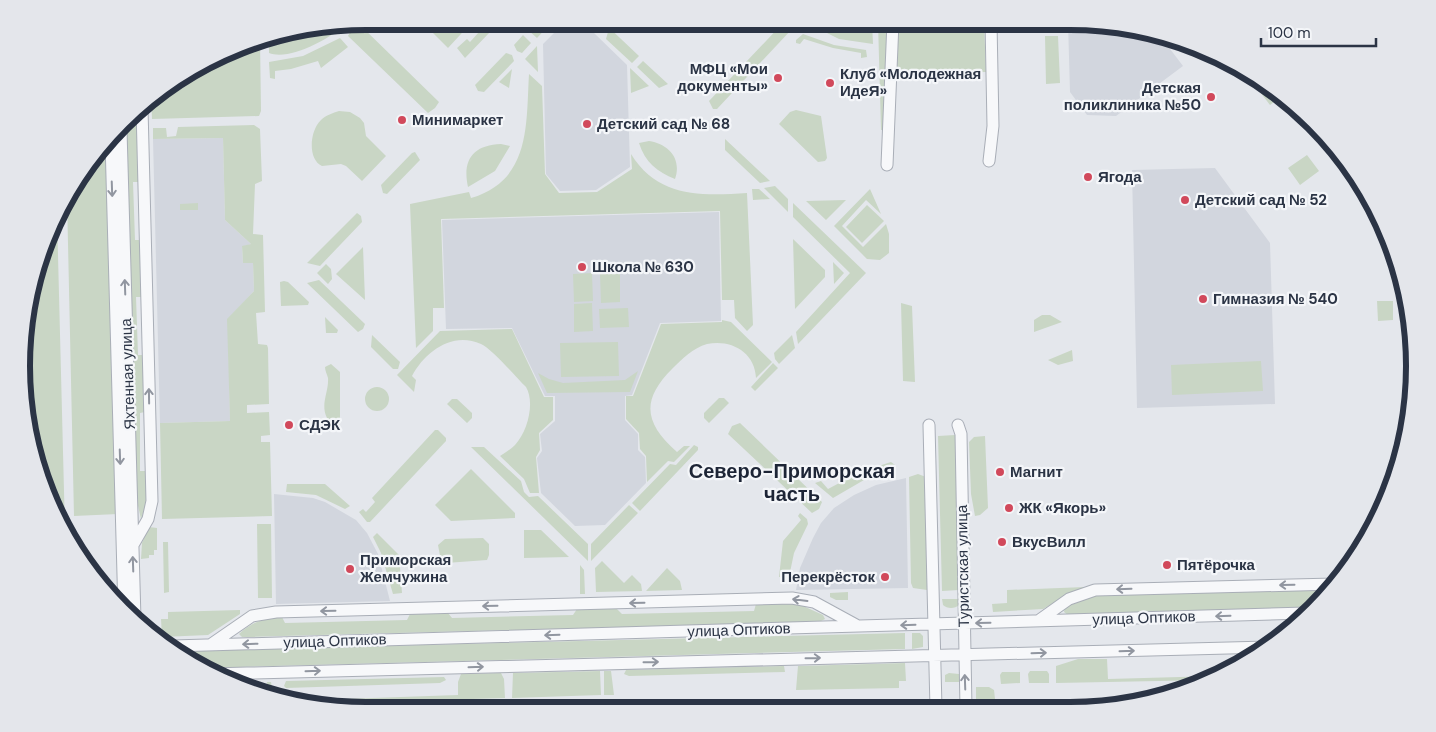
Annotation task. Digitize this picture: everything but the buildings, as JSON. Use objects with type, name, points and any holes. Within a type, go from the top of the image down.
[{"type":"street","points":[[887,165],[892,30]]},
{"type":"street","points":[[990,161],[993,126],[991,30]]},
{"type":"street","points":[[132,545],[148,519],[152,501],[142,115]]},
{"type":"street","name":"Яхтенная улица","points":[[121,135],[134,609]]},
{"type":"street","name":"Яхтенная улица","points":[[111,146],[124,599]]},
{"type":"street","name":"Туристская улица","points":[[929,425],[936,702]]},
{"type":"street","name":"Туристская улица","points":[[958,425],[962,434],[963,623],[966,702]]},
{"type":"street","points":[[1038,621],[1069,599],[1095,590],[1326,584]]},
{"type":"street","points":[[210,645],[252,616],[276,612],[798,599],[814,602],[860,626]]},
{"type":"street","name":"улица Оптиков","points":[[180,646],[1298,613]]},
{"type":"street","name":"улица Оптиков","points":[[231,674],[1253,647]]},
{"type":"shaded area","points":[[1068,30],[1114,33],[1157,41],[1166,44],[1183,66],[1116,116],[1087,115],[1070,92]]},
{"type":"shaded area","name":"Детский сад № 68","points":[[593,32],[627,65],[630,167],[596,190],[560,191],[546,174],[543,44],[554,33]]},
{"type":"shaded area","points":[[223,138],[225,220],[251,244],[242,247],[243,263],[253,263],[254,291],[228,319],[230,421],[160,423],[153,139]]},
{"type":"shaded area","name":"Гимназия № 540","points":[[1215,168],[1270,243],[1275,404],[1137,408],[1132,170]]},
{"type":"shaded area","name":"Школа № 630","points":[[719,212],[721,321],[660,323],[632,395],[625,396],[625,420],[638,434],[638,450],[645,457],[646,483],[605,525],[575,526],[541,493],[537,458],[542,451],[540,434],[555,421],[555,396],[545,396],[512,328],[446,329],[442,220]]},
{"type":"shaded area","points":[[906,478],[908,588],[796,590],[800,568],[813,538],[821,523],[834,508],[854,495],[876,485]]},
{"type":"shaded area","points":[[274,494],[313,498],[325,502],[356,520],[367,533],[378,554],[390,601],[276,604]]},
{"type":"green space","points":[[365,30],[439,102],[435,108],[428,113],[348,36],[351,31]]},
{"type":"green space","points":[[432,30],[465,30],[448,48]]},
{"type":"green space","points":[[477,30],[491,31],[465,58],[457,48],[467,39],[470,42],[479,32]]},
{"type":"green space","points":[[528,30],[545,30],[537,38]]},
{"type":"green space","points":[[606,30],[612,30],[639,56],[632,63],[606,39],[608,32]]},
{"type":"green space","points":[[776,30],[791,30],[717,109],[713,109],[709,101]]},
{"type":"green space","points":[[821,30],[872,30],[873,44],[839,39]]},
{"type":"green space","points":[[878,30],[887,30],[883,130],[881,130]]},
{"type":"green space","points":[[898,30],[984,30],[986,72],[897,73]]},
{"type":"green space","points":[[337,32],[298,51],[277,55],[269,53],[269,44],[279,41],[300,36]]},
{"type":"green space","points":[[803,34],[834,45],[866,50],[867,57],[861,58],[861,53],[833,48],[804,39],[800,44],[796,43],[796,40]]},
{"type":"green space","points":[[523,35],[531,43],[522,53],[517,51],[514,45]]},
{"type":"green space","points":[[1045,36],[1058,36],[1060,83],[1046,84]]},
{"type":"green space","points":[[340,38],[348,47],[321,68],[318,61],[291,69],[275,71],[275,79],[270,78],[269,62],[303,56]]},
{"type":"green space","points":[[537,46],[538,72],[525,59]]},
{"type":"green space","points":[[260,47],[261,111],[259,116],[152,119],[151,107],[179,87],[217,65]]},
{"type":"green space","points":[[506,53],[512,55],[514,61],[484,92],[478,91],[475,85]]},
{"type":"green space","points":[[643,61],[668,84],[659,88],[637,67]]},
{"type":"green space","points":[[630,68],[649,86],[631,93]]},
{"type":"green space","points":[[512,69],[509,88],[499,82]]},
{"type":"green space","points":[[529,74],[542,86],[545,174],[559,193],[597,192],[632,169],[631,154],[654,179],[682,191],[698,194],[747,193],[753,325],[747,331],[735,318],[734,300],[722,300],[720,211],[441,219],[444,308],[433,308],[433,331],[416,348],[410,204],[469,192],[471,198],[491,190],[505,178],[515,164],[525,131]]},
{"type":"green space","points":[[1255,86],[1276,100],[1270,105]]},
{"type":"green space","points":[[796,110],[821,116],[827,158],[825,161],[818,162],[779,124],[790,112]]},
{"type":"green space","points":[[339,111],[350,112],[360,118],[364,123],[366,136],[386,156],[362,181],[346,166],[341,164],[322,166],[317,162],[312,151],[314,130],[317,125],[325,117]]},
{"type":"green space","points":[[132,124],[138,124],[139,182],[133,182],[135,240],[141,240],[142,297],[136,297],[138,355],[144,355],[145,412],[140,413],[140,471],[147,471],[147,501],[141,519],[136,497],[126,130]]},
{"type":"green space","points":[[254,125],[260,129],[262,181],[255,184],[253,234],[263,235],[265,312],[256,313],[258,344],[267,345],[268,348],[269,404],[247,405],[247,413],[269,412],[270,435],[261,436],[261,442],[270,442],[272,516],[162,519],[160,423],[230,421],[227,319],[254,291],[253,263],[243,263],[242,246],[251,244],[225,220],[223,138],[153,139],[153,128],[166,128],[167,137],[176,136],[178,127]]},
{"type":"green space","points":[[725,139],[770,181],[760,183],[725,150]]},
{"type":"green space","points":[[649,141],[662,145],[672,154],[677,165],[675,179],[657,170],[648,161],[639,143]]},
{"type":"green space","points":[[501,144],[510,146],[495,171],[468,187],[467,169],[468,162],[472,156],[483,147]]},
{"type":"green space","points":[[108,150],[118,514],[74,516],[67,213],[87,179]]},
{"type":"green space","points":[[415,152],[420,160],[387,194],[383,193],[381,185]]},
{"type":"green space","points":[[1307,155],[1319,171],[1300,185],[1288,168]]},
{"type":"green space","points":[[775,186],[788,199],[788,212],[764,188]]},
{"type":"green space","points":[[752,189],[759,189],[770,199],[753,200]]},
{"type":"green space","points":[[870,189],[881,214],[866,200],[842,226],[863,247],[886,224],[889,234],[889,253],[880,260],[867,259],[834,226]]},
{"type":"green space","points":[[846,200],[826,220],[806,201]]},
{"type":"green space","points":[[198,203],[198,210],[180,210],[180,204]]},
{"type":"green space","points":[[793,203],[866,273],[798,344],[796,332],[850,273],[793,217]]},
{"type":"green space","points":[[867,205],[884,221],[862,243],[846,227]]},
{"type":"green space","points":[[357,213],[361,216],[362,222],[320,266],[307,263]]},
{"type":"green space","points":[[57,234],[65,514],[48,474],[36,432],[30,366],[36,300],[41,279]]},
{"type":"green space","points":[[793,239],[825,270],[825,277],[795,309]]},
{"type":"green space","points":[[363,247],[365,300],[336,274]]},
{"type":"green space","points":[[833,262],[844,273],[834,284]]},
{"type":"green space","points":[[326,264],[331,269],[332,279],[328,284],[317,273]]},
{"type":"green space","points":[[592,273],[593,301],[574,302],[573,274]]},
{"type":"green space","points":[[600,274],[620,274],[620,302],[601,303]]},
{"type":"green space","points":[[319,280],[365,324],[363,329],[358,332],[307,283]]},
{"type":"green space","points":[[280,282],[288,282],[309,302],[308,305],[281,306]]},
{"type":"green space","points":[[1377,301],[1393,301],[1393,320],[1378,321]]},
{"type":"green space","points":[[592,303],[593,331],[574,332],[574,304]]},
{"type":"green space","points":[[901,303],[912,306],[915,382],[903,381]]},
{"type":"green space","points":[[628,308],[629,327],[600,328],[599,309]]},
{"type":"green space","points":[[1042,315],[1050,315],[1062,322],[1034,332],[1034,320]]},
{"type":"green space","points":[[325,317],[338,330],[337,333],[326,333]]},
{"type":"green space","points":[[722,320],[731,322],[772,362],[756,378],[755,369],[746,354],[733,346],[716,343],[697,348],[680,361],[662,380],[655,391],[651,401],[651,411],[658,431],[677,452],[684,446],[690,446],[674,462],[668,461],[647,482],[646,456],[640,449],[639,433],[626,419],[626,396],[633,396],[661,324],[722,322]]},
{"type":"green space","points":[[512,329],[544,397],[553,397],[553,420],[539,433],[540,450],[536,457],[539,493],[530,493],[524,479],[500,456],[520,439],[527,424],[530,400],[526,387],[491,351],[481,344],[460,340],[441,346],[424,359],[412,376],[416,380],[414,392],[397,375],[440,331]]},
{"type":"green space","points":[[372,335],[400,362],[398,369],[393,369],[371,347]]},
{"type":"green space","points":[[792,335],[795,348],[779,364],[775,359],[774,353]]},
{"type":"green space","points":[[618,342],[619,376],[561,377],[560,343]]},
{"type":"green space","points":[[1072,350],[1073,361],[1058,365],[1048,360]]},
{"type":"green space","points":[[1261,361],[1263,391],[1172,395],[1171,365]]},
{"type":"green space","points":[[773,363],[778,368],[755,391],[751,387]]},
{"type":"green space","points":[[331,364],[340,372],[340,425],[327,418],[324,408],[328,378],[325,367]]},
{"type":"green space","points":[[638,371],[630,392],[547,393],[538,373],[563,383],[625,380]]},
{"type":"green space","points":[[377,387],[382,388],[388,394],[388,404],[382,410],[377,411],[372,410],[366,404],[365,399],[366,394],[372,388]]},
{"type":"green space","points":[[719,398],[724,398],[729,403],[709,423],[704,418],[704,413]]},
{"type":"green space","points":[[452,399],[457,399],[472,413],[472,418],[467,423],[447,404]]},
{"type":"green space","points":[[740,423],[822,502],[819,509],[812,513],[728,434],[732,426]]},
{"type":"green space","points":[[435,430],[438,430],[446,438],[446,441],[370,522],[367,522],[359,512],[363,509],[366,512],[375,502],[372,498]]},
{"type":"green space","points":[[955,435],[959,590],[942,591],[938,436]]},
{"type":"green space","points":[[985,436],[988,508],[980,515],[975,516],[971,494],[969,442],[974,437]]},
{"type":"green space","points":[[694,445],[698,447],[698,450],[640,511],[632,503],[670,464],[676,465]]},
{"type":"green space","points":[[471,447],[484,447],[521,481],[524,492],[529,497],[538,496],[588,544],[588,561]]},
{"type":"green space","points":[[891,462],[895,465],[895,471],[864,480],[833,498],[815,483],[821,481],[828,489],[860,472]]},
{"type":"green space","points":[[471,469],[515,513],[515,518],[451,521],[435,505]]},
{"type":"green space","points":[[918,474],[926,477],[927,590],[913,588],[911,583],[909,477]]},
{"type":"green space","points":[[287,484],[325,484],[350,506],[345,509],[316,495],[286,492]]},
{"type":"green space","points":[[629,505],[638,513],[591,561],[591,544]]},
{"type":"green space","points":[[800,513],[807,519],[808,524],[794,553],[789,577],[779,577],[783,541],[801,520],[798,516]]},
{"type":"green space","points":[[257,524],[271,524],[272,598],[258,598]]},
{"type":"green space","points":[[149,527],[157,528],[157,550],[154,550],[154,555],[149,555],[149,558],[141,559],[142,543]]},
{"type":"green space","points":[[524,530],[541,530],[569,557],[524,558]]},
{"type":"green space","points":[[377,533],[399,555],[402,593],[393,594],[381,553],[373,537]]},
{"type":"green space","points":[[483,538],[489,544],[487,560],[446,563],[441,561],[438,545],[445,539]]},
{"type":"green space","points":[[163,542],[168,542],[169,592],[164,593]]},
{"type":"green space","points":[[602,561],[624,583],[632,575],[641,584],[642,591],[596,592],[595,568]]},
{"type":"green space","points":[[580,565],[584,570],[585,594],[580,594]]},
{"type":"green space","points":[[667,568],[680,581],[682,590],[646,591]]},
{"type":"green space","points":[[1085,587],[1043,609],[993,612],[992,604],[1007,603],[1007,590]]},
{"type":"green space","points":[[1323,588],[1304,608],[1068,615],[1064,612],[1065,607],[1097,594]]},
{"type":"green space","points":[[848,592],[848,600],[836,600],[830,597],[830,593]]},
{"type":"green space","points":[[942,599],[959,599],[959,605],[949,608],[943,605]]},
{"type":"green space","points":[[791,603],[801,605],[823,615],[825,619],[819,622],[247,637],[242,637],[239,634],[259,621],[276,617],[282,617],[285,623],[407,620],[410,614],[448,613],[452,618],[573,615],[577,609],[616,608],[622,614],[754,611],[756,604]]},
{"type":"green space","points":[[240,610],[240,614],[208,635],[167,637],[162,634],[161,619],[168,619],[168,612]]},
{"type":"green space","points":[[905,633],[905,649],[218,668],[188,651]]},
{"type":"green space","points":[[912,633],[920,633],[923,636],[923,647],[912,649]]},
{"type":"green space","points":[[1078,659],[1107,659],[1108,679],[1198,677],[1187,680],[1056,683],[1056,666]]},
{"type":"green space","points":[[905,663],[906,681],[899,681],[899,688],[796,690],[798,666]]},
{"type":"green space","points":[[784,666],[785,672],[629,676],[624,674],[626,670]]},
{"type":"green space","points":[[600,671],[601,695],[512,698],[513,673]]},
{"type":"green space","points":[[604,671],[611,671],[614,695],[604,695]]},
{"type":"green space","points":[[1030,671],[1047,671],[1049,683],[1029,683],[1028,674]]},
{"type":"green space","points":[[1002,672],[1020,672],[1020,683],[1001,684],[1000,675]]},
{"type":"green space","points":[[501,673],[504,679],[505,698],[372,702],[328,700],[458,695],[458,682],[461,674]]},
{"type":"green space","points":[[949,673],[959,674],[961,682],[945,682],[945,675]]},
{"type":"green space","points":[[444,677],[446,680],[440,683],[286,688],[284,686],[286,681]]},
{"type":"green space","points":[[267,682],[271,682],[272,689],[266,687]]},
{"type":"green space","points":[[976,687],[989,687],[994,690],[995,699],[976,702]]},
{"type":"place","name":"МФЦ «Мои документы»","points":[[778,78]]},
{"type":"place","name":"Клуб «Молодежная ИдеЯ»","points":[[830,83]]},
{"type":"place","name":"Детская поликлиника №50","points":[[1211,97]]},
{"type":"place","name":"Минимаркет","points":[[402,120]]},
{"type":"place","name":"Детский сад № 68","points":[[587,124]]},
{"type":"place","name":"Ягода","points":[[1088,177]]},
{"type":"place","name":"Детский сад № 52","points":[[1185,200]]},
{"type":"place","name":"Школа № 630","points":[[582,267]]},
{"type":"place","name":"Гимназия № 540","points":[[1203,299]]},
{"type":"place","name":"СДЭК","points":[[289,425]]},
{"type":"place","name":"Магнит","points":[[1000,472]]},
{"type":"place","name":"ЖК «Якорь»","points":[[1009,508]]},
{"type":"place","name":"ВкусВилл","points":[[1002,542]]},
{"type":"place","name":"Пятёрочка","points":[[1167,565]]},
{"type":"place","name":"Приморская Жемчужина","points":[[350,569]]},
{"type":"place","name":"Перекрёсток","points":[[885,577]]},
{"type":"district","name":"Северо-Приморская часть","points":[[792,482]]}]
